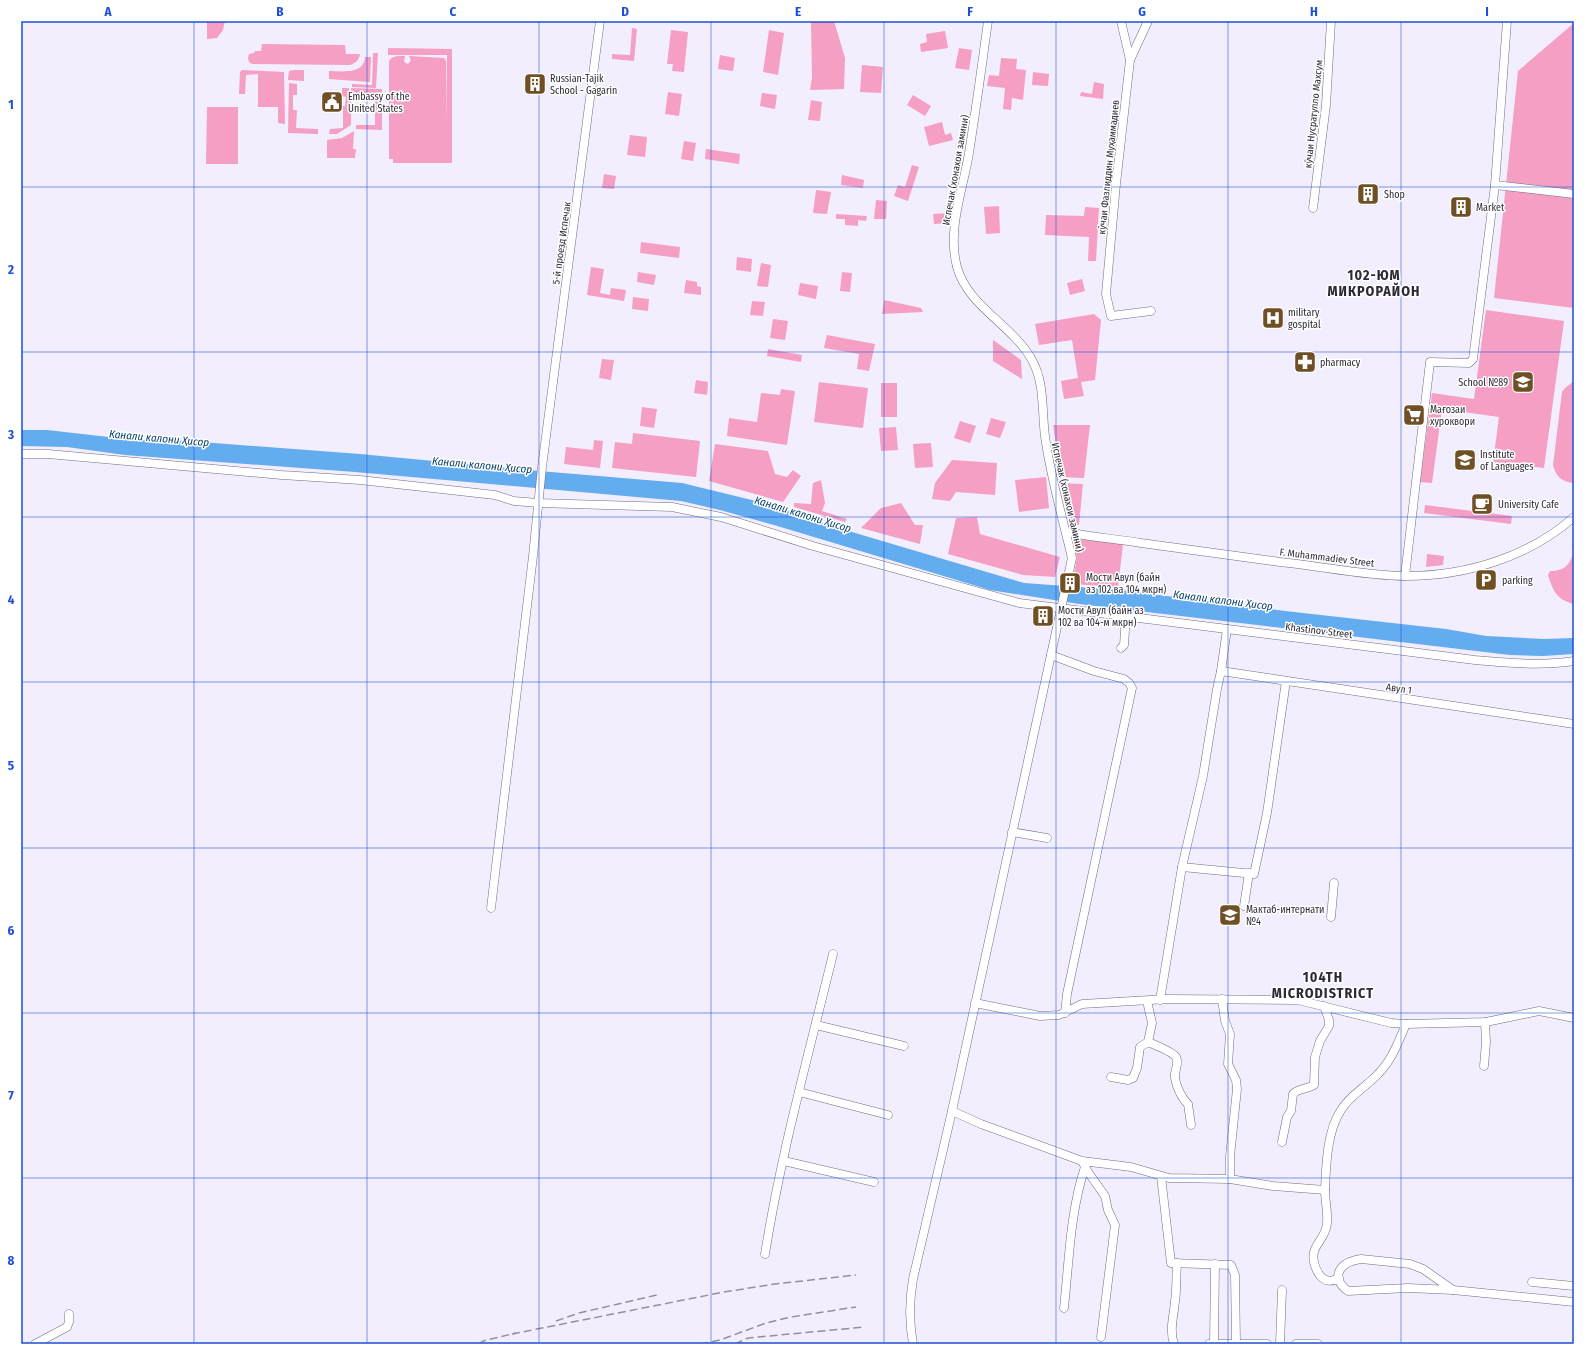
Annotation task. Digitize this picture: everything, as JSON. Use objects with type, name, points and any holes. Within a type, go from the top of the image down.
[{"type":"street","name":"5-й проезд Испечак","points":[[491,908],[542,467],[600,21]]},
{"type":"street","name":"Испечак (хонахои замини)","points":[[913,1344],[910,1325],[910,1299],[924,1229],[952,1111],[1072,558],[1050,469],[1044,428],[1040,382],[1033,361],[1022,344],[980,304],[965,286],[957,267],[954,230],[969,154],[988,21]]},
{"type":"street","name":"кӯчаи Фазлиддин Муҳаммадиев","points":[[1121,21],[1130,60],[1106,294],[1111,316],[1151,311]]},
{"type":"street","points":[[1130,60],[1148,21]]},
{"type":"street","name":"кӯчаи Нусратулло Махсум","points":[[1313,208],[1326,105],[1331,21]]},
{"type":"street","points":[[1405,576],[1430,362],[1469,363],[1473,359],[1495,185],[1507,21]]},
{"type":"street","points":[[1495,185],[1574,194]]},
{"type":"street","name":"Khastinov Street","points":[[21,454],[48,454],[282,475],[360,480],[496,495],[514,500],[672,507],[721,517],[813,546],[1019,603],[1227,630],[1522,664],[1574,661]]},
{"type":"street","name":"F. Muhammadiev Street","points":[[1066,532],[1262,560],[1405,576],[1432,575],[1460,571],[1494,562],[1528,549],[1574,517]]},
{"type":"street","points":[[1121,648],[1124,645],[1126,616]]},
{"type":"street","points":[[1160,1000],[1182,867],[1203,776],[1227,630]]},
{"type":"street","points":[[1051,655],[1094,671],[1124,679],[1132,688],[1085,904],[1067,994],[1065,1013]]},
{"type":"street","name":"Авул 1","points":[[1221,671],[1574,724]]},
{"type":"street","points":[[1182,867],[1254,874],[1267,813],[1286,681]]},
{"type":"street","points":[[1012,832],[1047,838]]},
{"type":"street","points":[[1244,906],[1249,873]]},
{"type":"street","points":[[1331,917],[1334,883]]},
{"type":"street","points":[[765,1254],[772,1212],[799,1092],[833,954]]},
{"type":"street","points":[[975,1003],[1040,1016],[1059,1015],[1082,1004],[1147,1000],[1222,999],[1298,1000],[1391,1023],[1406,1024],[1486,1022],[1539,1011],[1574,1018]]},
{"type":"street","points":[[1222,999],[1225,1022],[1230,1034],[1228,1064],[1236,1080],[1237,1089],[1230,1156],[1230,1179]]},
{"type":"street","points":[[1111,1077],[1128,1080],[1133,1078],[1137,1068],[1140,1047],[1148,1042],[1152,1023],[1147,1000]]},
{"type":"street","points":[[1282,1142],[1287,1117],[1291,1111],[1293,1094],[1296,1091],[1314,1085],[1315,1057],[1320,1041],[1329,1026],[1329,1020],[1324,1006]]},
{"type":"street","points":[[1484,1066],[1486,1022]]},
{"type":"street","points":[[1339,1278],[1333,1281],[1328,1281],[1321,1277],[1316,1270],[1314,1260],[1314,1249],[1325,1234],[1326,1228],[1327,1216],[1325,1190],[1328,1145],[1333,1126],[1347,1100],[1377,1075],[1388,1063],[1406,1024]]},
{"type":"street","points":[[816,1025],[904,1046]]},
{"type":"street","points":[[1148,1042],[1176,1057],[1177,1062],[1175,1075],[1182,1100],[1188,1104],[1191,1125]]},
{"type":"street","points":[[799,1092],[888,1115]]},
{"type":"street","points":[[952,1111],[981,1124],[1084,1164],[1131,1167],[1169,1178],[1230,1179],[1273,1186],[1325,1190]]},
{"type":"street","points":[[784,1160],[874,1182]]},
{"type":"street","points":[[1064,1308],[1073,1222],[1084,1164]]},
{"type":"street","points":[[1084,1164],[1105,1196],[1108,1210],[1115,1225],[1101,1337]]},
{"type":"street","points":[[1161,1176],[1171,1263],[1231,1265],[1235,1275],[1236,1344]]},
{"type":"street","points":[[1453,1290],[1423,1269],[1410,1264],[1361,1259],[1352,1260],[1342,1265],[1339,1278],[1342,1286],[1348,1291],[1408,1288],[1453,1290],[1574,1302]]},
{"type":"street","points":[[1174,1344],[1172,1339],[1172,1328],[1177,1263]]},
{"type":"street","points":[[1214,1344],[1216,1301],[1215,1264]]},
{"type":"street","points":[[1532,1282],[1574,1286]]},
{"type":"street","points":[[1280,1344],[1282,1290]]},
{"type":"street","points":[[35,1344],[67,1327],[69,1322],[69,1314]]},
{"type":"street","points":[[1208,1344],[1266,1344]]},
{"type":"street","points":[[1296,1344],[1318,1344]]},
{"type":"shaded area","points":[[207,21],[225,21],[223,30],[217,38],[207,39]]},
{"type":"shaded area","points":[[811,21],[834,21],[845,58],[844,89],[810,90],[812,78]]},
{"type":"shaded area","points":[[1574,23],[1574,308],[1494,298],[1518,71]]},
{"type":"shaded area","points":[[632,28],[637,29],[634,61],[612,59],[612,54],[630,55]]},
{"type":"shaded area","points":[[671,30],[688,32],[684,72],[672,71],[673,64],[667,64]]},
{"type":"shaded area","points":[[769,30],[784,33],[778,75],[763,72]]},
{"type":"shaded area","points":[[945,31],[948,48],[921,52],[920,44],[927,42],[926,34]]},
{"type":"shaded area","points":[[262,44],[345,45],[346,54],[360,54],[357,61],[350,65],[252,64],[249,62],[249,54],[254,53],[255,51],[261,51]]},
{"type":"shaded area","points":[[388,48],[452,49],[452,163],[393,163],[393,159],[389,159],[389,61],[398,56],[405,56],[404,62],[408,64],[411,60],[409,56],[444,58],[446,61],[446,124],[447,55],[388,55]]},
{"type":"shaded area","points":[[959,48],[972,50],[969,70],[955,68]]},
{"type":"shaded area","points":[[373,53],[378,53],[376,88],[352,87],[352,84],[372,85]]},
{"type":"shaded area","points":[[720,55],[735,58],[733,71],[718,69]]},
{"type":"shaded area","points":[[365,57],[371,57],[370,82],[329,79],[329,71],[352,71],[361,67],[364,63]]},
{"type":"shaded area","points":[[1001,58],[1017,59],[1016,69],[1026,70],[1023,100],[1012,98],[1011,110],[1003,109],[1005,88],[987,86],[989,75],[999,76]]},
{"type":"shaded area","points":[[862,65],[883,67],[881,93],[860,92]]},
{"type":"shaded area","points":[[242,70],[284,72],[285,124],[278,123],[278,107],[258,107],[258,74],[246,75],[245,94],[239,94],[240,72]]},
{"type":"shaded area","points":[[304,70],[304,81],[288,80],[289,71]]},
{"type":"shaded area","points":[[1033,72],[1049,74],[1048,86],[1032,85]]},
{"type":"shaded area","points":[[1094,82],[1104,84],[1103,99],[1080,96],[1081,92],[1092,94]]},
{"type":"shaded area","points":[[289,83],[297,84],[297,95],[293,95],[293,110],[297,110],[296,128],[318,129],[318,134],[288,133]]},
{"type":"shaded area","points":[[342,88],[349,88],[349,91],[355,100],[351,101],[351,125],[337,134],[329,134],[330,129],[343,128],[343,106],[345,106],[346,97],[342,96]]},
{"type":"shaded area","points":[[351,88],[382,89],[382,130],[356,129],[356,125],[375,125],[375,101],[357,100],[351,91]]},
{"type":"shaded area","points":[[668,92],[682,94],[679,116],[665,114]]},
{"type":"shaded area","points":[[762,93],[777,95],[775,109],[760,106]]},
{"type":"shaded area","points":[[913,95],[931,106],[925,116],[907,105]]},
{"type":"shaded area","points":[[811,100],[822,102],[820,121],[808,120]]},
{"type":"shaded area","points":[[207,107],[238,107],[238,164],[206,164]]},
{"type":"shaded area","points":[[942,122],[945,135],[951,133],[953,140],[929,146],[924,127]]},
{"type":"shaded area","points":[[354,131],[353,149],[356,149],[355,158],[327,158],[327,140],[342,138]]},
{"type":"shaded area","points":[[630,135],[647,137],[645,157],[627,155]]},
{"type":"shaded area","points":[[684,141],[696,143],[693,161],[681,159]]},
{"type":"shaded area","points":[[706,149],[740,154],[739,164],[705,159]]},
{"type":"shaded area","points":[[912,165],[919,167],[908,201],[894,196],[898,185],[905,187]]},
{"type":"shaded area","points":[[604,174],[616,176],[614,189],[602,188]]},
{"type":"shaded area","points":[[842,175],[864,180],[863,188],[841,185]]},
{"type":"shaded area","points":[[816,190],[831,192],[827,214],[813,213]]},
{"type":"shaded area","points":[[876,200],[887,201],[886,219],[874,219]]},
{"type":"shaded area","points":[[999,206],[1000,233],[986,234],[984,207]]},
{"type":"shaded area","points":[[1085,207],[1099,208],[1096,261],[1088,261],[1089,237],[1045,235],[1046,215],[1084,216]]},
{"type":"shaded area","points":[[949,213],[950,223],[934,224],[933,214]]},
{"type":"shaded area","points":[[836,214],[867,216],[866,221],[858,220],[858,226],[845,225],[845,219],[836,219]]},
{"type":"shaded area","points":[[641,242],[680,247],[679,258],[640,253]]},
{"type":"shaded area","points":[[737,257],[752,259],[751,272],[736,270]]},
{"type":"shaded area","points":[[761,263],[771,265],[768,287],[757,286]]},
{"type":"shaded area","points":[[591,267],[604,269],[600,293],[610,295],[611,288],[626,290],[624,301],[587,295]]},
{"type":"shaded area","points":[[638,272],[656,275],[654,285],[637,282]]},
{"type":"shaded area","points":[[842,272],[852,273],[850,292],[840,291]]},
{"type":"shaded area","points":[[1082,279],[1085,291],[1070,295],[1067,283]]},
{"type":"shaded area","points":[[686,280],[697,282],[697,286],[701,287],[701,295],[684,293]]},
{"type":"shaded area","points":[[800,283],[818,286],[816,299],[798,295]]},
{"type":"shaded area","points":[[633,297],[649,299],[648,311],[632,309]]},
{"type":"shaded area","points":[[884,300],[921,308],[923,312],[882,314]]},
{"type":"shaded area","points":[[752,301],[765,302],[763,316],[750,315]]},
{"type":"shaded area","points":[[1486,310],[1564,321],[1544,468],[1493,462],[1499,417],[1442,409],[1432,483],[1420,482],[1432,393],[1474,399]]},
{"type":"shaded area","points":[[1094,314],[1101,320],[1095,380],[1081,382],[1084,396],[1064,399],[1061,381],[1078,378],[1072,340],[1039,345],[1035,324]]},
{"type":"shaded area","points":[[773,319],[788,321],[785,340],[770,338]]},
{"type":"shaded area","points":[[827,335],[875,344],[869,371],[857,369],[859,354],[824,348]]},
{"type":"shaded area","points":[[993,340],[1021,360],[1022,379],[993,361]]},
{"type":"shaded area","points":[[768,349],[802,355],[801,362],[767,356]]},
{"type":"shaded area","points":[[602,359],[614,360],[611,380],[599,378]]},
{"type":"shaded area","points":[[696,380],[708,382],[707,395],[694,393]]},
{"type":"shaded area","points":[[1574,381],[1574,483],[1560,478],[1553,465],[1562,392]]},
{"type":"shaded area","points":[[819,382],[868,388],[863,428],[814,422]]},
{"type":"shaded area","points":[[881,383],[897,383],[897,417],[881,417]]},
{"type":"shaded area","points":[[781,389],[795,391],[787,445],[727,436],[729,418],[757,422],[761,393],[780,395]]},
{"type":"shaded area","points":[[642,407],[657,409],[654,428],[640,426]]},
{"type":"shaded area","points":[[991,418],[1006,422],[1000,438],[986,434]]},
{"type":"shaded area","points":[[960,421],[976,426],[970,443],[954,438]]},
{"type":"shaded area","points":[[1053,425],[1090,425],[1084,478],[1061,477]]},
{"type":"shaded area","points":[[896,427],[898,450],[881,451],[879,428]]},
{"type":"shaded area","points":[[633,433],[700,441],[696,477],[612,468],[615,442],[632,444]]},
{"type":"shaded area","points":[[594,440],[603,441],[600,468],[564,464],[566,447],[593,450]]},
{"type":"shaded area","points":[[931,443],[933,467],[915,468],[913,444]]},
{"type":"shaded area","points":[[715,444],[768,451],[775,474],[787,477],[793,470],[801,476],[783,502],[709,481]]},
{"type":"shaded area","points":[[952,460],[997,463],[995,495],[956,492],[950,501],[932,499],[935,483]]},
{"type":"shaded area","points":[[1046,477],[1049,508],[1019,512],[1015,480]]},
{"type":"shaded area","points":[[821,480],[825,503],[822,511],[847,519],[845,522],[794,507],[794,503],[811,504],[813,483]]},
{"type":"shaded area","points":[[1061,483],[1083,484],[1079,525],[1069,524]]},
{"type":"shaded area","points":[[901,503],[915,525],[923,525],[920,544],[861,528],[881,508]]},
{"type":"shaded area","points":[[1425,505],[1512,516],[1511,524],[1424,513]]},
{"type":"shaded area","points":[[977,517],[980,534],[1060,557],[1055,577],[1023,575],[948,554],[956,518]]},
{"type":"shaded area","points":[[1574,537],[1574,552],[1572,545]]},
{"type":"shaded area","points":[[1078,539],[1123,544],[1118,587],[1072,584],[1077,558],[1074,544]]},
{"type":"shaded area","points":[[1574,552],[1574,604],[1563,600],[1556,594],[1548,575],[1550,571],[1559,570],[1566,566]]},
{"type":"shaded area","points":[[1427,554],[1444,556],[1443,565],[1426,567]]},
{"type":"water","points":[[21,430],[47,430],[135,440],[188,441],[360,454],[682,483],[764,503],[835,527],[1024,583],[1119,590],[1446,629],[1486,636],[1544,639],[1574,638],[1574,654],[1543,656],[1510,655],[1079,604],[990,590],[774,525],[681,501],[355,472],[125,455],[67,447],[21,446]]},
{"type":"railway","points":[[512,1334],[724,1292],[775,1284],[856,1275]]},
{"type":"railway","points":[[556,1321],[579,1313],[657,1295]]},
{"type":"railway","points":[[700,1344],[720,1340],[766,1323],[791,1317],[856,1307]]},
{"type":"railway","points":[[735,1344],[748,1338],[865,1327]]},
{"type":"railway","points":[[479,1344],[483,1341],[516,1333]]},
{"type":"place","name":"Russian-Tajik School - Gagarin","points":[[535,84]]},
{"type":"place","name":"Embassy of the United States","points":[[332,102]]},
{"type":"place","name":"Shop","points":[[1368,194]]},
{"type":"place","name":"Market","points":[[1461,207]]},
{"type":"place","name":"military gospital","points":[[1273,318]]},
{"type":"place","name":"pharmacy","points":[[1305,362]]},
{"type":"place","name":"School №89","points":[[1523,382]]},
{"type":"place","name":"Мағозаи хуроквори","points":[[1414,415]]},
{"type":"place","name":"Institute of Languages","points":[[1465,460]]},
{"type":"place","name":"University Cafe","points":[[1482,504]]},
{"type":"place","name":"parking","points":[[1486,580]]},
{"type":"place","name":"Мости Авул (байн аз 102 ва 104 мкрн)","points":[[1070,583]]},
{"type":"place","name":"Мости Авул (байн аз 102 ва 104-м мкрн)","points":[[1043,616]]},
{"type":"place","name":"Мактаб-интернати №4","points":[[1230,915]]},
{"type":"district","name":"102-ЮМ МИКРОРАЙОН","points":[[1374,284]]},
{"type":"district","name":"104TH MICRODISTRICT","points":[[1323,986]]},
{"type":"water label","name":"Канали калони Ҳисор","points":[[159,438]]},
{"type":"water label","name":"Канали калони Ҳисор","points":[[482,465]]},
{"type":"water label","name":"Канали калони Ҳисор","points":[[803,514]]},
{"type":"water label","name":"Канали калони Ҳисор","points":[[1223,600]]}]
